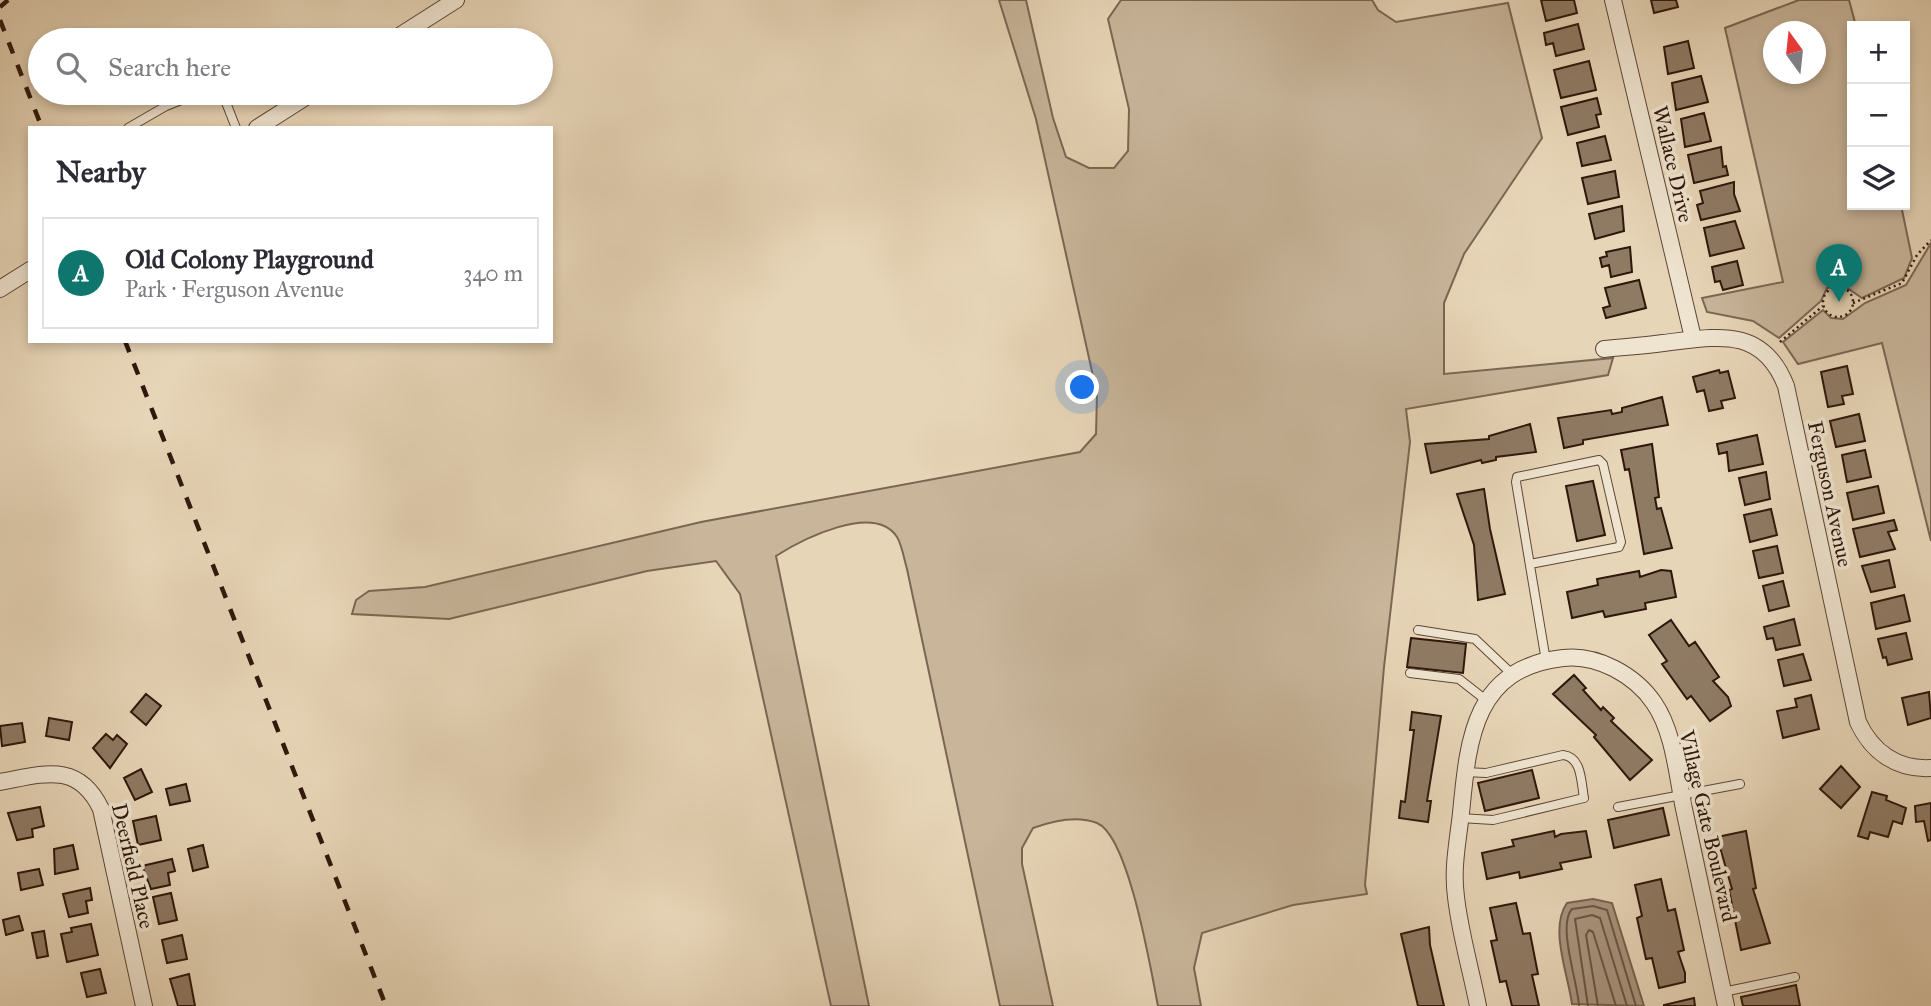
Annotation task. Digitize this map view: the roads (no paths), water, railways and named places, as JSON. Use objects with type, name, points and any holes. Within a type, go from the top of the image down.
[{"type":"street","points":[[412,28],[456,0]]},
{"type":"street","name":"Wallace Drive","points":[[1613,0],[1693,338]]},
{"type":"street","points":[[260,126],[293,105]]},
{"type":"street","points":[[0,289],[28,271]]},
{"type":"street","name":"Ferguson Avenue","points":[[1604,349],[1693,338],[1733,337],[1761,349],[1781,372],[1858,722],[1874,748],[1887,758],[1902,765],[1931,768]]},
{"type":"street","name":"Village Gate Boulevard","points":[[1478,1006],[1456,897],[1454,859],[1471,733],[1487,701],[1513,675],[1546,661],[1566,657],[1598,662],[1644,689],[1656,705],[1681,795],[1724,999]]},
{"type":"street","name":"Deerfield Place","points":[[0,782],[46,773],[63,774],[78,780],[95,796],[101,809],[144,1006]]},
{"type":"lane","points":[[131,126],[169,105]]},
{"type":"lane","points":[[227,105],[235,126]]},
{"type":"lane","points":[[1530,564],[1619,547],[1621,542],[1603,464],[1599,460],[1517,477],[1530,564],[1546,661]]},
{"type":"lane","points":[[1418,630],[1475,639],[1513,675]]},
{"type":"lane","points":[[1409,673],[1459,678],[1487,701]]},
{"type":"lane","points":[[1461,818],[1493,820],[1584,798],[1577,761],[1572,756],[1563,755],[1486,773],[1465,772]]},
{"type":"lane","points":[[1618,807],[1740,784]]},
{"type":"lane","points":[[1724,999],[1795,977]]},
{"type":"water","points":[[1593,899],[1612,903],[1644,1006],[1572,1004],[1561,952],[1562,913],[1567,903]]},
{"type":"railway","points":[[0,7],[8,0]]},
{"type":"railway","points":[[0,20],[28,92]]},
{"type":"railway","points":[[33,105],[41,126]]},
{"type":"railway","points":[[126,343],[386,1006]]},
{"type":"place","name":"Old Colony Playground","points":[[1839,302]]}]
